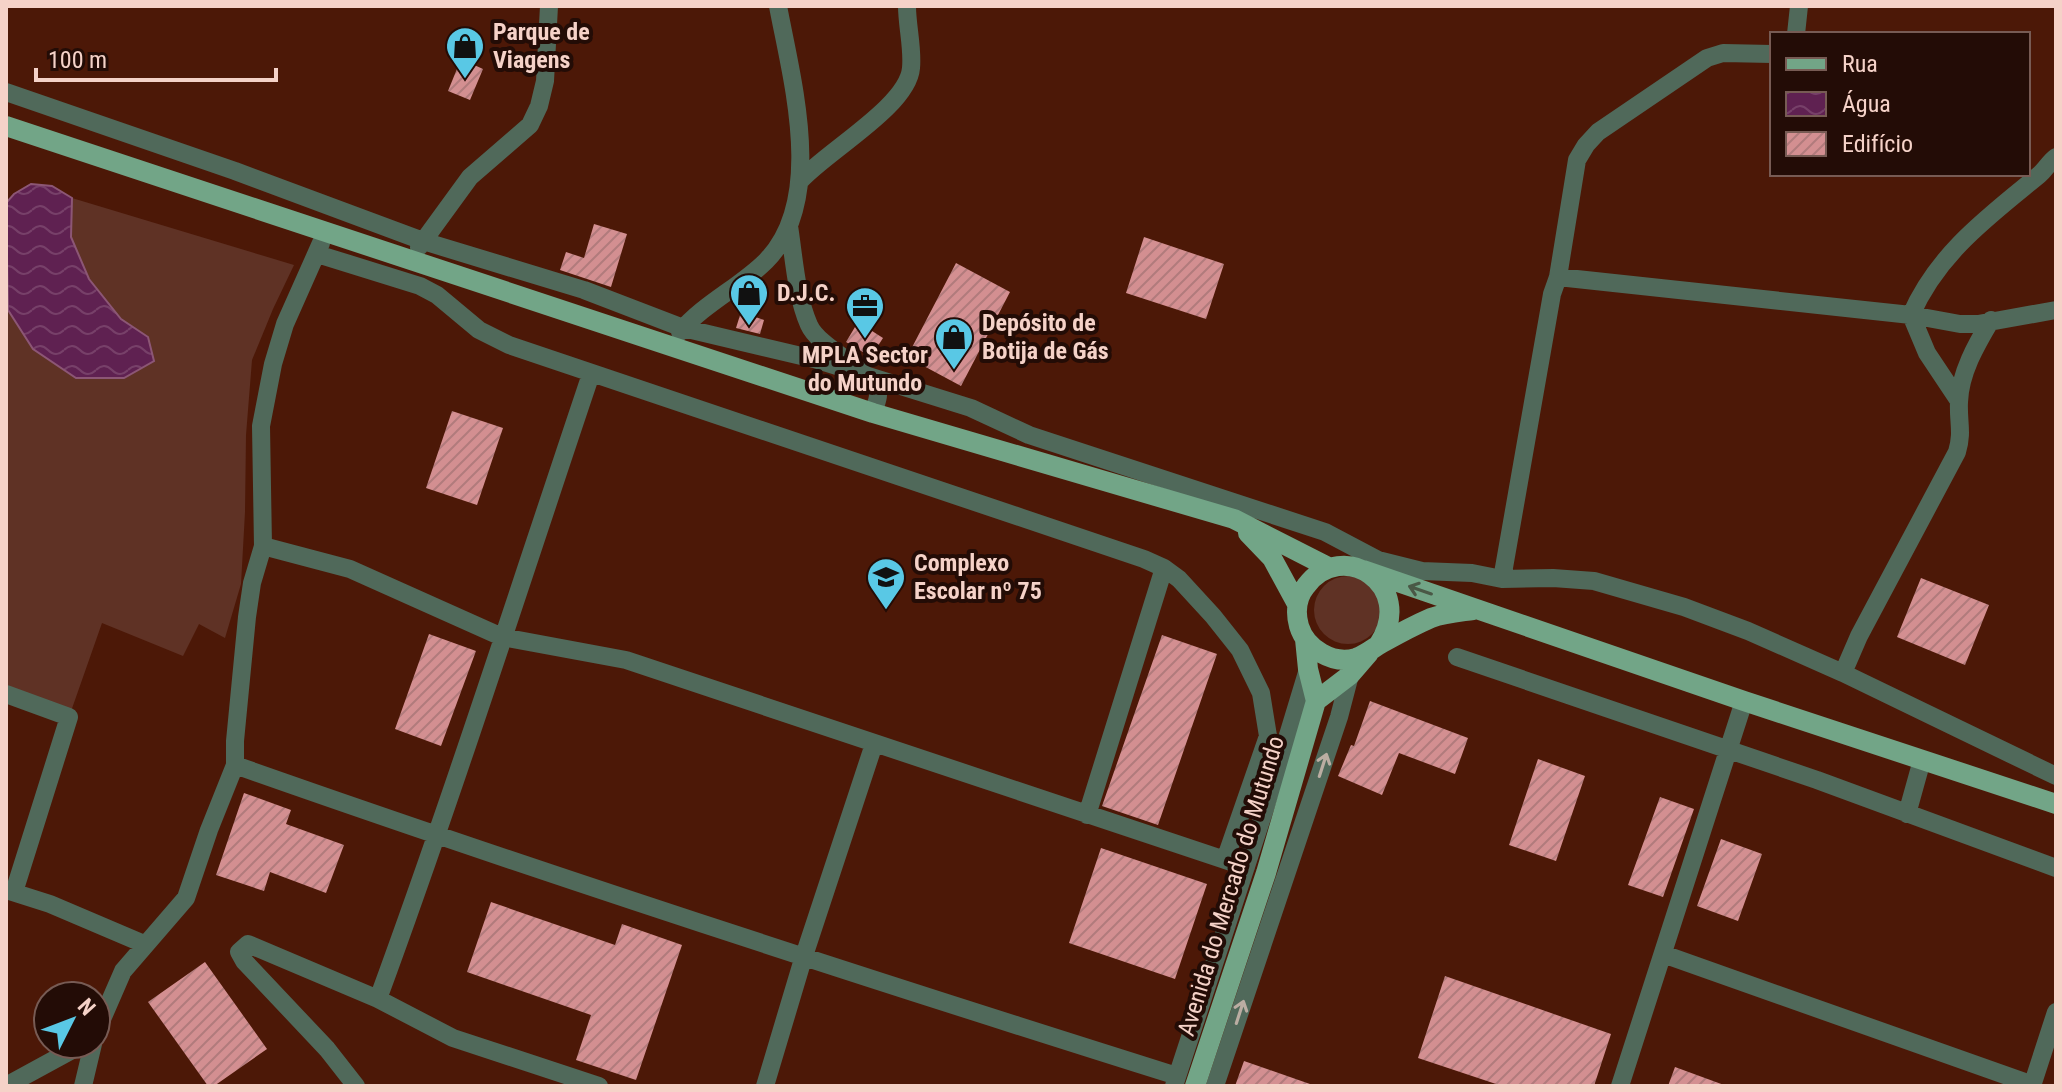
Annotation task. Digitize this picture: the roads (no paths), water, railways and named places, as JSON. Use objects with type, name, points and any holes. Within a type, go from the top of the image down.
[{"type":"main road","points":[[6,126],[873,413],[1234,519],[1330,568]]},
{"type":"main road","points":[[1234,519],[1272,558],[1297,604]]},
{"type":"main road","points":[[1363,570],[1385,589],[1391,618],[1387,632],[1350,675],[1316,701],[1305,639],[1297,618],[1297,604],[1303,588],[1315,575],[1330,568],[1347,566],[1363,570],[1478,609],[1744,701],[2056,804]]},
{"type":"main road","points":[[1305,639],[1318,652],[1335,659],[1353,659],[1434,617],[1478,609]]},
{"type":"main road","name":"Avenida do Mercado do Mutundo","points":[[1182,1083],[1266,873],[1316,701]]},
{"type":"street","points":[[411,260],[470,177],[530,125],[535,116],[545,81],[549,6]]},
{"type":"street","points":[[670,346],[683,328],[763,264],[777,249],[789,226],[800,181],[797,106],[778,6]]},
{"type":"street","points":[[800,181],[902,93],[912,67],[907,6]]},
{"type":"street","points":[[1796,32],[1799,6]]},
{"type":"street","points":[[1502,579],[1577,160],[1598,132],[1707,58],[1723,53],[1770,54]]},
{"type":"street","points":[[6,92],[235,171],[423,241],[584,290],[683,328],[814,359],[971,408],[1029,435],[1325,532],[1378,560],[1422,571],[1472,573],[1502,579],[1594,581],[1684,607],[1843,673],[2056,776]]},
{"type":"street","points":[[1959,401],[1927,353],[1911,315],[1922,289],[1948,255],[1998,206],[2043,172],[2056,157]]},
{"type":"street","points":[[789,226],[801,298],[810,326],[819,340],[874,382],[878,395],[873,413]]},
{"type":"street","points":[[112,996],[123,971],[186,898],[235,765],[247,617],[252,583],[263,546],[261,426],[273,364],[285,324],[326,232]]},
{"type":"street","points":[[317,254],[420,286],[437,295],[492,339],[1164,568],[1179,579],[1240,650],[1261,693],[1268,736],[1225,860]]},
{"type":"street","points":[[1558,277],[1911,315],[1960,324],[1978,324],[2056,310]]},
{"type":"street","points":[[1843,673],[1859,636],[1957,452],[1962,435],[1959,401],[1966,370],[1976,344],[1991,320]]},
{"type":"street","points":[[378,999],[438,837],[591,374]]},
{"type":"street","points":[[263,546],[350,569],[502,637],[626,660],[1246,867]]},
{"type":"street","points":[[1087,815],[1164,568]]},
{"type":"street","points":[[1457,657],[1729,750],[2056,868]]},
{"type":"street","points":[[235,765],[438,837],[1182,1083],[1308,669]]},
{"type":"street","points":[[1215,1086],[1339,717],[1350,675]]},
{"type":"street","points":[[6,694],[69,717],[10,891],[50,904],[144,944]]},
{"type":"street","points":[[1620,1086],[1744,701]]},
{"type":"street","points":[[765,1086],[874,744]]},
{"type":"street","points":[[1907,814],[1922,760]]},
{"type":"street","points":[[356,1086],[327,1049],[244,961],[239,952],[248,944],[378,999],[453,1038],[599,1086]]},
{"type":"street","points":[[1663,954],[2032,1085],[2056,1012]]},
{"type":"street","points":[[6,1086],[54,1060]]},
{"type":"street","points":[[83,1086],[89,1060]]},
{"type":"water","points":[[31,184],[52,186],[72,198],[71,237],[89,279],[121,319],[148,337],[154,361],[124,378],[76,378],[33,349],[8,310],[6,203]]},
{"type":"place","name":"Parque de Viagens","points":[[465,80]]},
{"type":"place","name":"D.J.C.","points":[[749,327]]},
{"type":"place","name":"MPLA Sector do Mutundo","points":[[865,340]]},
{"type":"place","name":"Depósito de Botija de Gás","points":[[954,371]]},
{"type":"place","name":"Complexo Escolar nº 75","points":[[886,611]]}]
